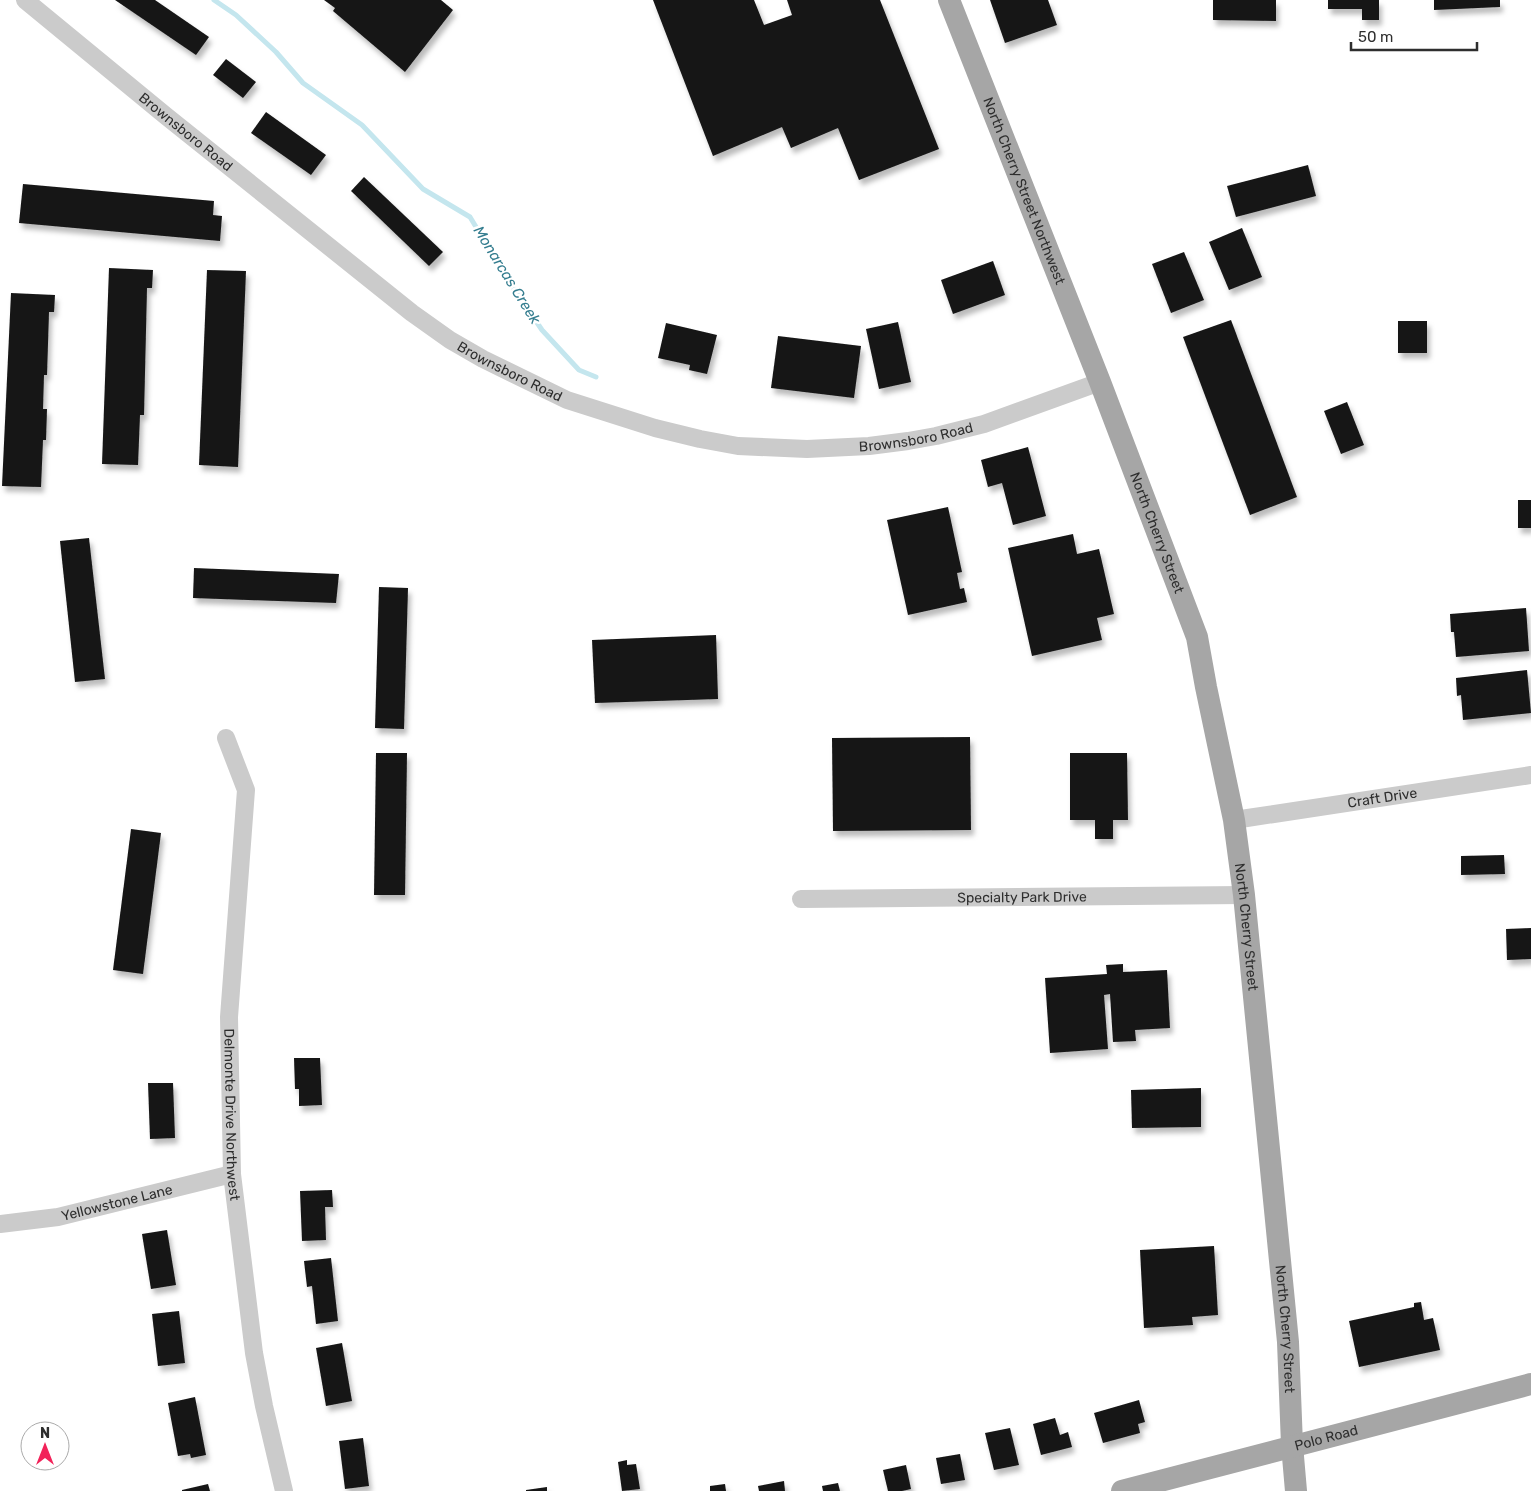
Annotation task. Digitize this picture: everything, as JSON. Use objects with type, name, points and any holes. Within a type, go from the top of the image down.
[{"type":"main road","name":"North Cherry Street Northwest","points":[[949,0],[1100,382]]},
{"type":"main road","name":"North Cherry Street","points":[[1100,382],[1197,637],[1234,820],[1244,895],[1288,1342],[1292,1445],[1296,1491]]},
{"type":"main road","name":"Polo Road","points":[[1122,1491],[1531,1384]]},
{"type":"street","name":"Brownsboro Road","points":[[25,0],[166,116],[412,313],[450,340],[483,359],[567,400],[700,440],[738,446],[807,449],[869,446],[936,436],[984,424],[1100,382]]},
{"type":"street","name":"Delmonte Drive Northwest","points":[[226,738],[246,790],[229,1016],[232,1174],[254,1353],[284,1491]]},
{"type":"street","name":"Craft Drive","points":[[1234,820],[1531,775]]},
{"type":"street","name":"Specialty Park Drive","points":[[801,898],[1244,895]]},
{"type":"street","name":"Yellowstone Lane","points":[[0,1224],[58,1217],[232,1174]]},
{"type":"building","points":[[115,0],[155,0],[209,37],[196,55]]},
{"type":"building","points":[[324,0],[441,0],[453,10],[405,72],[333,11],[335,8]]},
{"type":"building","points":[[653,0],[754,0],[764,25],[792,15],[787,0],[880,0],[939,149],[859,180],[838,128],[791,148],[782,127],[713,156]]},
{"type":"building","points":[[990,0],[1048,0],[1057,25],[1005,43]]},
{"type":"building","points":[[1213,0],[1276,0],[1276,21],[1213,20]]},
{"type":"building","points":[[1328,0],[1379,0],[1379,20],[1362,20],[1362,9],[1328,9]]},
{"type":"building","points":[[1434,0],[1500,0],[1500,7],[1434,10]]},
{"type":"building","points":[[226,59],[256,82],[243,98],[213,75]]},
{"type":"building","points":[[266,112],[326,155],[311,175],[251,133]]},
{"type":"building","points":[[1308,165],[1316,196],[1236,217],[1227,186]]},
{"type":"building","points":[[364,177],[443,252],[429,266],[351,191]]},
{"type":"building","points":[[23,184],[214,201],[213,215],[222,216],[220,241],[19,223]]},
{"type":"building","points":[[1242,228],[1262,277],[1229,290],[1209,242]]},
{"type":"building","points":[[1184,252],[1204,300],[1171,313],[1152,264]]},
{"type":"building","points":[[993,261],[1005,295],[953,314],[941,280]]},
{"type":"building","points":[[109,268],[153,270],[152,288],[147,288],[144,415],[140,415],[138,465],[102,464]]},
{"type":"building","points":[[207,270],[246,271],[238,467],[199,465]]},
{"type":"building","points":[[11,293],[55,295],[54,312],[49,312],[47,375],[44,375],[43,409],[47,409],[46,440],[43,440],[41,487],[2,486]]},
{"type":"building","points":[[1231,320],[1297,497],[1250,515],[1183,337]]},
{"type":"building","points":[[1398,321],[1427,321],[1427,353],[1398,353]]},
{"type":"building","points":[[898,322],[911,382],[879,389],[866,329]]},
{"type":"building","points":[[666,323],[717,335],[707,374],[689,370],[690,365],[658,358]]},
{"type":"building","points":[[778,336],[861,346],[854,398],[771,388]]},
{"type":"building","points":[[1347,402],[1364,445],[1341,454],[1324,411]]},
{"type":"building","points":[[1028,447],[1046,516],[1013,525],[1002,483],[988,487],[981,460]]},
{"type":"building","points":[[1518,500],[1531,500],[1531,528],[1518,528]]},
{"type":"building","points":[[948,507],[962,572],[957,573],[960,589],[964,588],[967,602],[908,615],[887,520]]},
{"type":"building","points":[[1073,534],[1077,554],[1099,549],[1114,614],[1097,618],[1102,640],[1032,656],[1008,548]]},
{"type":"building","points":[[89,538],[105,679],[75,682],[60,541]]},
{"type":"building","points":[[194,568],[339,574],[336,603],[193,598]]},
{"type":"building","points":[[379,587],[408,588],[404,729],[375,728]]},
{"type":"building","points":[[1526,608],[1529,651],[1456,657],[1450,614]]},
{"type":"building","points":[[716,635],[718,699],[595,703],[592,640]]},
{"type":"building","points":[[1527,670],[1531,713],[1463,720],[1461,695],[1457,696],[1456,678]]},
{"type":"building","points":[[970,737],[971,830],[833,831],[832,738]]},
{"type":"building","points":[[376,753],[407,753],[405,895],[374,895]]},
{"type":"building","points":[[1070,753],[1127,753],[1128,820],[1113,820],[1113,839],[1095,839],[1095,820],[1070,820]]},
{"type":"building","points":[[131,829],[161,833],[143,974],[113,970]]},
{"type":"building","points":[[1504,855],[1505,874],[1461,875],[1461,856]]},
{"type":"building","points":[[1531,928],[1531,959],[1507,960],[1506,929]]},
{"type":"building","points":[[1123,964],[1123,972],[1167,970],[1170,1028],[1135,1030],[1136,1041],[1113,1042],[1110,994],[1104,995],[1108,1049],[1050,1053],[1045,978],[1107,974],[1106,965]]},
{"type":"building","points":[[294,1058],[320,1058],[322,1105],[299,1106],[299,1089],[295,1089]]},
{"type":"building","points":[[148,1083],[173,1083],[175,1138],[150,1139]]},
{"type":"building","points":[[1201,1088],[1201,1127],[1132,1128],[1131,1090]]},
{"type":"building","points":[[332,1190],[333,1207],[325,1207],[326,1240],[302,1241],[300,1191]]},
{"type":"building","points":[[167,1230],[176,1285],[151,1289],[142,1234]]},
{"type":"building","points":[[1214,1246],[1218,1315],[1192,1317],[1193,1325],[1144,1328],[1140,1250]]},
{"type":"building","points":[[331,1258],[338,1321],[316,1324],[312,1286],[307,1287],[304,1261]]},
{"type":"building","points":[[1421,1302],[1424,1320],[1433,1318],[1440,1350],[1359,1367],[1349,1321],[1414,1307],[1414,1303]]},
{"type":"building","points":[[179,1311],[185,1363],[158,1366],[152,1314]]},
{"type":"building","points":[[342,1343],[352,1401],[326,1406],[316,1348]]},
{"type":"building","points":[[195,1397],[206,1455],[191,1458],[190,1454],[178,1456],[168,1403]]},
{"type":"building","points":[[1139,1400],[1145,1422],[1138,1424],[1140,1433],[1103,1443],[1094,1413]]},
{"type":"building","points":[[1055,1418],[1060,1435],[1068,1432],[1072,1447],[1041,1455],[1033,1424]]},
{"type":"building","points":[[1010,1428],[1019,1465],[994,1470],[985,1433]]},
{"type":"building","points":[[363,1438],[369,1486],[345,1489],[339,1441]]},
{"type":"building","points":[[960,1454],[965,1480],[941,1484],[936,1458]]},
{"type":"building","points":[[627,1460],[627,1465],[636,1464],[640,1489],[622,1491],[618,1462]]},
{"type":"building","points":[[906,1465],[911,1489],[888,1491],[883,1470]]},
{"type":"building","points":[[784,1481],[785,1491],[759,1491],[758,1486]]},
{"type":"building","points":[[838,1483],[840,1491],[823,1491],[822,1486]]},
{"type":"building","points":[[208,1484],[210,1491],[182,1491],[182,1490]]},
{"type":"building","points":[[725,1484],[726,1491],[710,1491],[710,1486]]},
{"type":"building","points":[[547,1487],[547,1491],[526,1491],[526,1490]]},
{"type":"waterway","name":"Monarcas Creek","points":[[214,0],[236,15],[276,52],[303,83],[362,125],[423,189],[470,217],[508,280],[542,330],[579,370],[596,377]]}]
